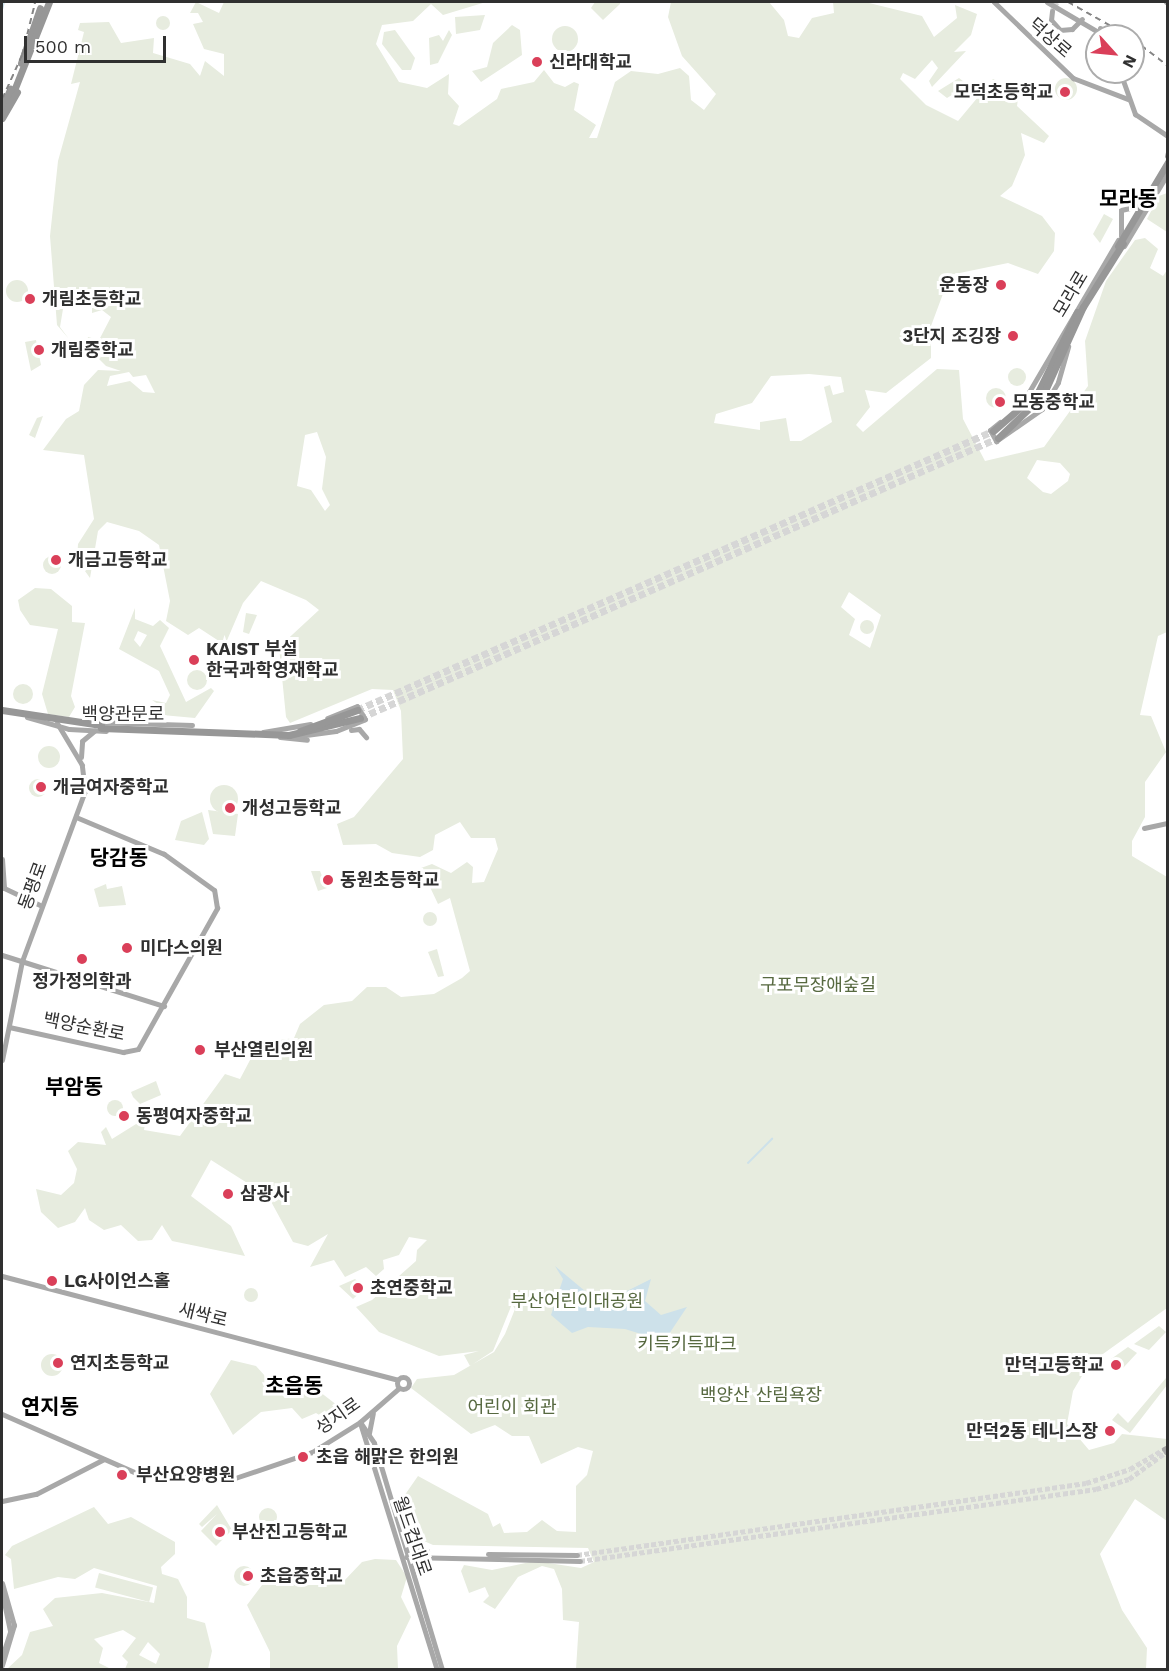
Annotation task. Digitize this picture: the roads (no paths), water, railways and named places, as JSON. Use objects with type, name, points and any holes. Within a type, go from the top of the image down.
[{"type":"highway","points":[[2,115],[46,4]]},
{"type":"highway","points":[[2,115],[46,4]]},
{"type":"highway","name":"모라로","points":[[998,438],[1040,401],[1077,321],[1166,167]]},
{"type":"highway","name":"모라로","points":[[993,431],[1031,402],[1064,336],[1119,247]]},
{"type":"highway","points":[[2,712],[101,728],[191,726],[263,734],[299,731],[360,717]]},
{"type":"main road","name":"덕상로","points":[[994,2],[1073,78],[1128,99]]},
{"type":"main road","points":[[1047,2],[1091,24]]},
{"type":"main road","points":[[1052,11],[1051,20],[1060,30],[1072,29],[1082,19]]},
{"type":"main road","points":[[1124,84],[1128,99],[1145,125],[1167,136]]},
{"type":"main road","name":"모라로","points":[[1166,167],[1167,155]]},
{"type":"main road","points":[[1072,332],[1054,392],[1030,421],[996,441],[992,427],[1025,399],[1064,336],[1072,311],[1166,167]]},
{"type":"main road","points":[[1077,321],[1166,167]]},
{"type":"main road","points":[[1121,236],[1121,210],[1139,206]]},
{"type":"main road","points":[[263,734],[312,724],[357,706],[364,716],[321,734],[280,737]]},
{"type":"main road","name":"백양관문로","points":[[2,712],[57,723],[101,728]]},
{"type":"main road","points":[[57,723],[80,753]]},
{"type":"main road","name":"백양관문로","points":[[57,723],[191,726]]},
{"type":"main road","name":"동평로","points":[[57,723],[82,765],[84,782],[71,827]]},
{"type":"main road","points":[[82,765],[80,753],[84,739],[101,728]]},
{"type":"main road","points":[[263,734],[310,739],[357,728],[366,737]]},
{"type":"main road","name":"동평로","points":[[2,1060],[22,961],[71,827],[84,782]]},
{"type":"main road","name":"백양순환로","points":[[9,1027],[128,1052],[142,1045],[217,908],[215,892],[147,843],[76,816]]},
{"type":"main road","points":[[1144,828],[1167,823]]},
{"type":"main road","points":[[2,859],[4,888],[42,906]]},
{"type":"main road","points":[[2,955],[164,1006]]},
{"type":"main road","name":"새싹로","points":[[2,1276],[398,1380]]},
{"type":"main road","points":[[398,1380],[409,1381],[407,1388],[399,1388],[398,1380]]},
{"type":"main road","name":"성지로","points":[[2,1416],[141,1475],[232,1479],[289,1463],[346,1432],[399,1388]]},
{"type":"main road","points":[[346,1432],[367,1433],[375,1409]]},
{"type":"main road","name":"월드컵대로","points":[[360,1422],[367,1433],[401,1538],[440,1670]]},
{"type":"main road","name":"월드컵대로","points":[[367,1433],[411,1565],[440,1670]]},
{"type":"main road","points":[[2,1501],[36,1494],[104,1459]]},
{"type":"main road","points":[[401,1538],[424,1552]]},
{"type":"main road","points":[[411,1565],[424,1552]]},
{"type":"main road","points":[[406,1555],[424,1552],[578,1558]]},
{"type":"main road","points":[[2,1583],[14,1624],[2,1665]]},
{"type":"main road","points":[[2,1593],[10,1632],[2,1656]]},
{"type":"water","points":[[555,1266],[591,1296],[611,1299],[651,1279],[645,1301],[661,1315],[687,1307],[669,1334],[666,1352],[654,1338],[625,1329],[588,1327],[572,1333],[551,1315],[563,1279]]},
{"type":"waterway","points":[[2,10],[4,2]]},
{"type":"waterway","points":[[748,1163],[772,1139]]},
{"type":"tunnel","points":[[1052,11],[1057,2]]},
{"type":"tunnel","points":[[357,710],[993,431]]},
{"type":"tunnel","points":[[360,718],[998,438]]},
{"type":"tunnel","points":[[577,1555],[1086,1483],[1130,1469],[1164,1449]]},
{"type":"tunnel","points":[[580,1561],[1096,1489],[1129,1479],[1166,1452]]},
{"type":"railway","points":[[2,99],[22,55],[35,2]]},
{"type":"railway","points":[[1068,2],[1107,24]]},
{"type":"railway","points":[[1145,48],[1168,66]]},
{"type":"place","name":"신라대학교","points":[[537,62]]},
{"type":"place","name":"모덕초등학교","points":[[1065,92]]},
{"type":"place","name":"운동장","points":[[1001,285]]},
{"type":"place","name":"개림초등학교","points":[[30,299]]},
{"type":"place","name":"3단지 조깅장","points":[[1013,336]]},
{"type":"place","name":"개림중학교","points":[[39,350]]},
{"type":"place","name":"모동중학교","points":[[1000,402]]},
{"type":"place","name":"개금고등학교","points":[[56,560]]},
{"type":"place","name":"KAIST 부설 한국과학영재학교","points":[[194,660]]},
{"type":"place","name":"개금여자중학교","points":[[41,787]]},
{"type":"place","name":"개성고등학교","points":[[230,808]]},
{"type":"place","name":"동원초등학교","points":[[328,880]]},
{"type":"place","name":"미다스의원","points":[[127,948]]},
{"type":"place","name":"정가정의학과","points":[[82,959]]},
{"type":"place","name":"부산열린의원","points":[[200,1050]]},
{"type":"place","name":"동평여자중학교","points":[[124,1116]]},
{"type":"place","name":"삼광사","points":[[228,1194]]},
{"type":"place","name":"LG사이언스홀","points":[[52,1281]]},
{"type":"place","name":"초연중학교","points":[[358,1288]]},
{"type":"place","name":"연지초등학교","points":[[58,1363]]},
{"type":"place","name":"만덕고등학교","points":[[1116,1365]]},
{"type":"place","name":"만덕2동 테니스장","points":[[1110,1431]]},
{"type":"place","name":"초읍 해맑은 한의원","points":[[303,1457]]},
{"type":"place","name":"부산요양병원","points":[[122,1475]]},
{"type":"place","name":"부산진고등학교","points":[[220,1532]]},
{"type":"place","name":"초읍중학교","points":[[248,1576]]},
{"type":"district","name":"모라동","points":[[1128,199]]},
{"type":"district","name":"당감동","points":[[119,858]]},
{"type":"district","name":"부암동","points":[[74,1087]]},
{"type":"district","name":"초읍동","points":[[294,1386]]},
{"type":"district","name":"연지동","points":[[50,1407]]},
{"type":"park label","name":"구포무장애숲길","points":[[818,985]]},
{"type":"park label","name":"부산어린이대공원","points":[[577,1301]]},
{"type":"park label","name":"키득키득파크","points":[[687,1344]]},
{"type":"park label","name":"백양산 산림욕장","points":[[761,1395]]},
{"type":"park label","name":"어린이 회관","points":[[512,1407]]}]
